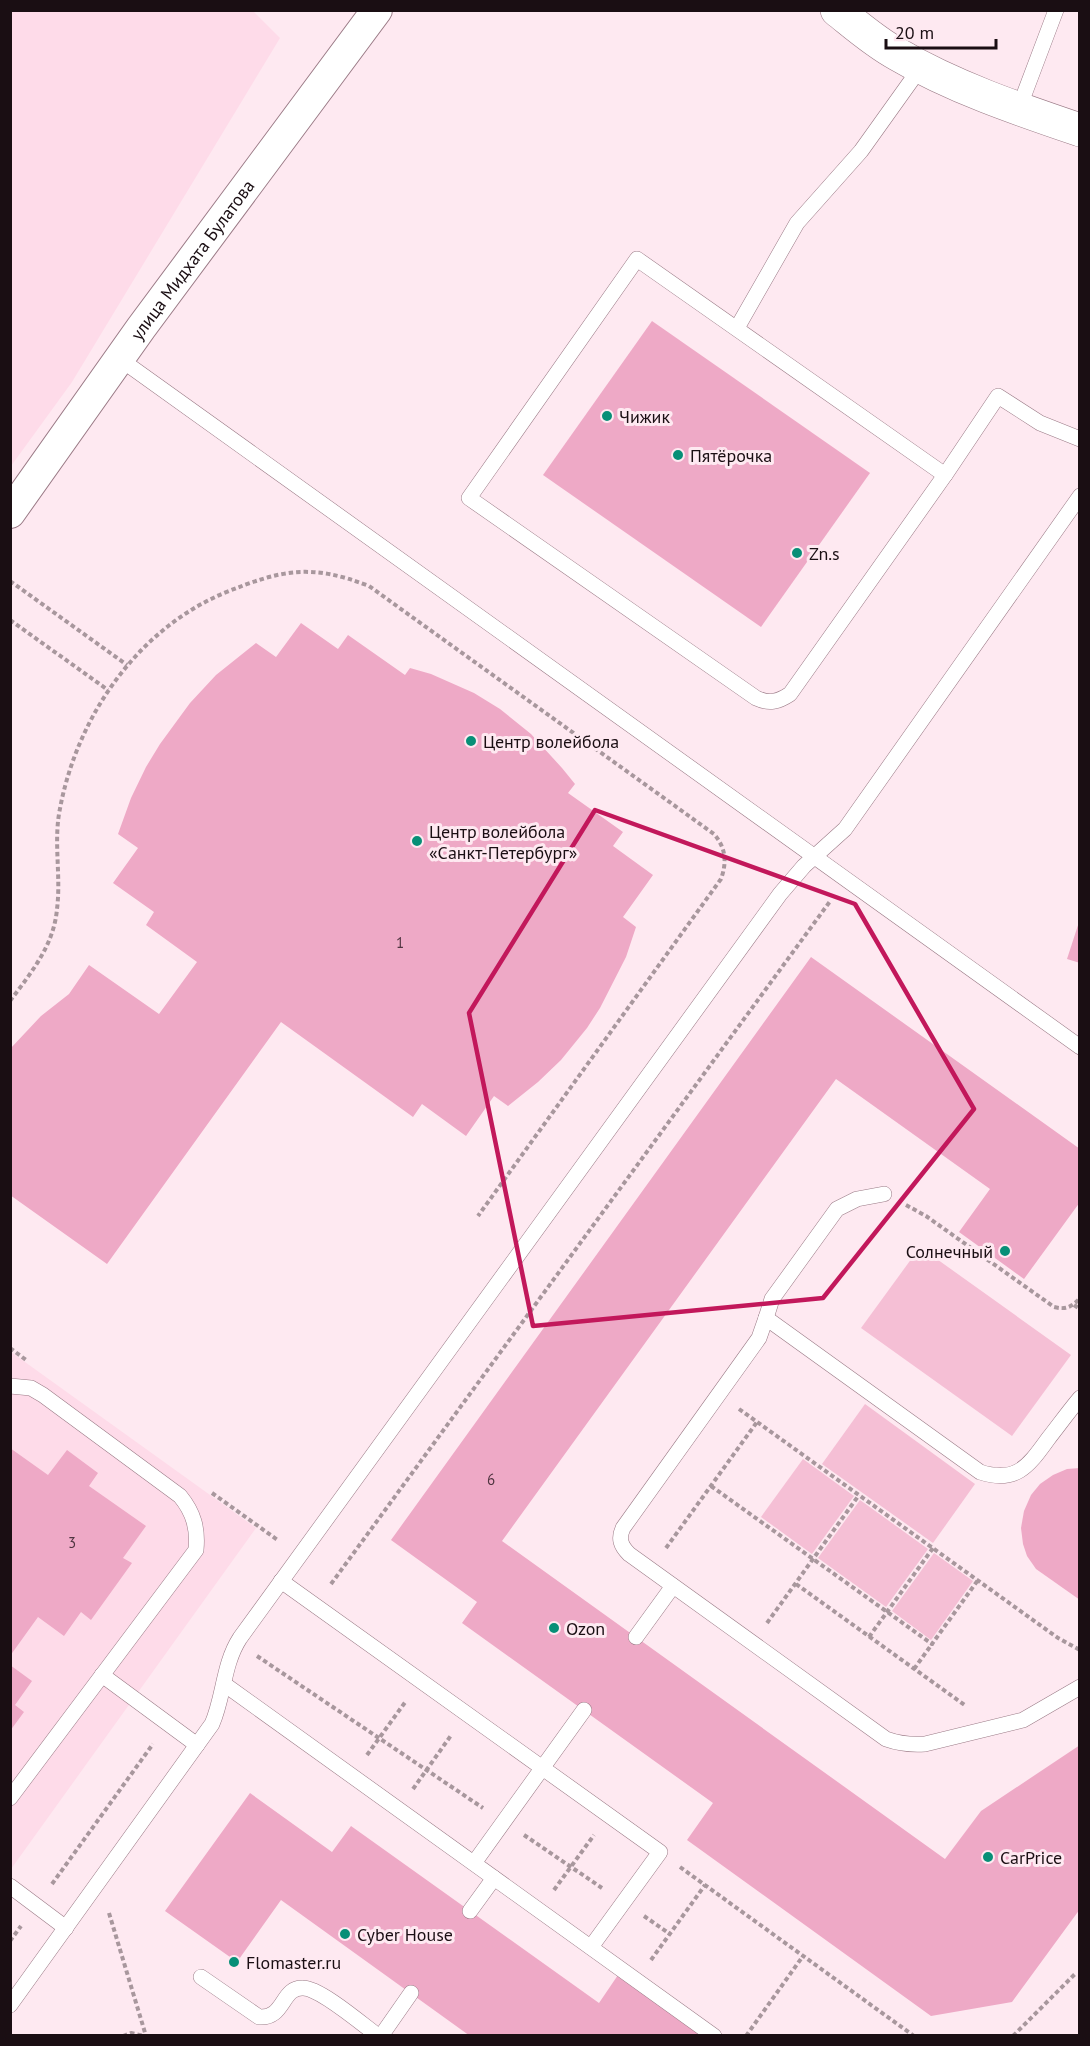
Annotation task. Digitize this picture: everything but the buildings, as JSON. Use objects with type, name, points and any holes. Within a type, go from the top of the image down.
[{"type":"main road","points":[[837,10],[877,42],[921,67],[960,85],[1080,130]]},
{"type":"street","name":"улица Мидхата Булатова","points":[[10,513],[141,328],[377,10]]},
{"type":"lane","points":[[1019,108],[1056,10]]},
{"type":"lane","points":[[736,328],[797,223],[861,151],[921,67]]},
{"type":"lane","points":[[945,475],[637,259],[469,498],[756,698],[765,702],[775,702],[790,694],[945,475],[998,396],[1040,423],[1080,439]]},
{"type":"lane","points":[[120,359],[1080,1047]]},
{"type":"lane","points":[[10,2005],[212,1724],[218,1709],[230,1656],[237,1642],[780,894],[795,875],[845,829],[1080,496]]},
{"type":"lane","points":[[884,1194],[847,1202],[837,1209],[772,1299],[759,1338],[622,1528],[620,1540],[622,1547],[886,1739],[898,1743],[925,1744],[1032,1716],[1080,1687]]},
{"type":"lane","points":[[766,1318],[980,1472],[990,1475],[1002,1476],[1015,1473],[1029,1465],[1080,1398]]},
{"type":"lane","points":[[10,1386],[31,1388],[43,1395],[180,1496],[189,1507],[198,1535],[196,1550],[10,1798]]},
{"type":"lane","points":[[281,1581],[660,1852],[591,1947]]},
{"type":"lane","points":[[636,1637],[673,1586]]},
{"type":"lane","points":[[102,1675],[196,1745]]},
{"type":"lane","points":[[224,1684],[714,2036]]},
{"type":"lane","points":[[474,1863],[584,1710]]},
{"type":"lane","points":[[470,1911],[494,1878]]},
{"type":"lane","points":[[10,1886],[66,1928]]},
{"type":"lane","points":[[201,1977],[258,2017],[275,2013],[291,1991],[297,1988],[311,1989],[380,2036],[411,1993]]},
{"type":"path","points":[[10,1001],[37,965],[53,930],[57,909],[56,850],[59,816],[65,783],[76,750],[90,719],[108,690],[128,665],[154,638],[184,615],[251,582],[288,572],[306,571],[344,576],[369,586],[714,834],[720,840],[725,859],[721,879],[478,1216]]},
{"type":"path","points":[[10,581],[128,665]]},
{"type":"path","points":[[10,620],[108,690]]},
{"type":"path","points":[[315,1606],[845,880]]},
{"type":"path","points":[[884,1194],[922,1213],[1054,1307],[1063,1309],[1074,1305],[1080,1298]]},
{"type":"path","points":[[1074,1305],[1080,1310]]},
{"type":"path","points":[[719,1395],[1063,1641],[1080,1650]]},
{"type":"path","points":[[651,1570],[757,1422]]},
{"type":"path","points":[[711,1486],[932,1644]]},
{"type":"path","points":[[753,1643],[859,1495]]},
{"type":"path","points":[[869,1636],[933,1548]]},
{"type":"path","points":[[914,1669],[978,1580]]},
{"type":"path","points":[[796,1584],[996,1727]]},
{"type":"path","points":[[237,1642],[670,1934]]},
{"type":"path","points":[[352,1775],[420,1681]]},
{"type":"path","points":[[398,1809],[466,1714]]},
{"type":"path","points":[[10,1941],[168,1724]]},
{"type":"path","points":[[539,1910],[608,1815]]},
{"type":"path","points":[[660,1852],[915,2036]]},
{"type":"path","points":[[99,1881],[145,2036],[131,2033],[123,2036]]},
{"type":"path","points":[[637,1980],[705,1885]]},
{"type":"path","points":[[746,2036],[804,1956]]},
{"type":"path","points":[[1013,2036],[1075,1974]]},
{"type":"highlighted area","points":[[595,810],[855,904],[974,1109],[823,1298],[533,1326],[469,1013]]},
{"type":"shaded area","points":[[11,10],[253,11],[280,38],[72,382],[11,466]]},
{"type":"shaded area","points":[[920,1247],[1071,1355],[1012,1436],[861,1328]]},
{"type":"shaded area","points":[[11,1352],[256,1528],[11,1869]]},
{"type":"shaded area","points":[[865,1404],[975,1484],[933,1543],[822,1464]]},
{"type":"shaded area","points":[[803,1459],[854,1496],[812,1554],[761,1517]]},
{"type":"shaded area","points":[[860,1500],[928,1549],[886,1607],[818,1558]]},
{"type":"shaded area","points":[[934,1553],[973,1581],[931,1640],[892,1611]]},
{"type":"place","name":"Чижик","points":[[607,416]]},
{"type":"place","name":"Пятёрочка","points":[[678,455]]},
{"type":"place","name":"Zn.s","points":[[797,553]]},
{"type":"place","name":"Центр волейбола","points":[[471,741]]},
{"type":"place","name":"Центр волейбола «Санкт-Петербург»","points":[[417,841]]},
{"type":"place","name":"Солнечный","points":[[1005,1251]]},
{"type":"place","name":"Ozon","points":[[554,1628]]},
{"type":"place","name":"CarPrice","points":[[988,1857]]},
{"type":"place","name":"Cyber House","points":[[345,1934]]},
{"type":"place","name":"Flomaster.ru","points":[[234,1962]]}]
